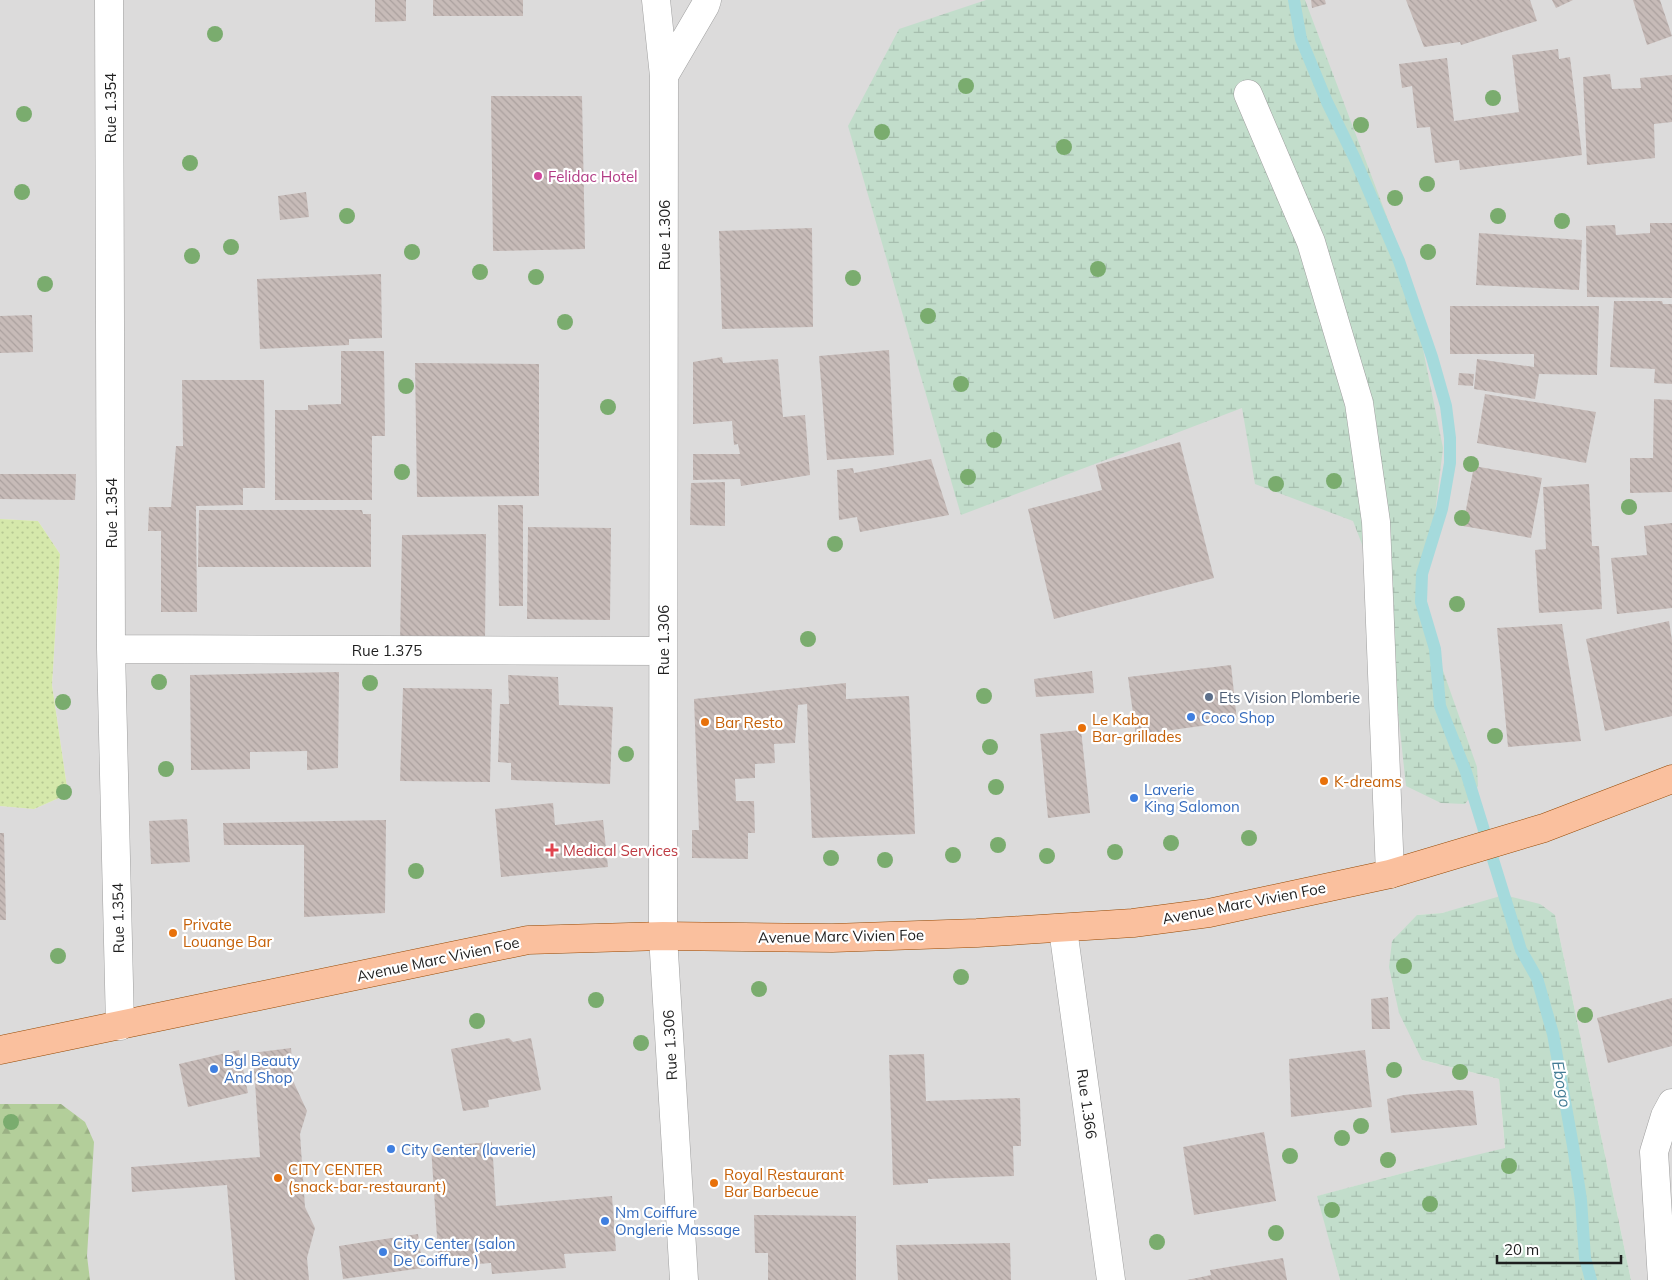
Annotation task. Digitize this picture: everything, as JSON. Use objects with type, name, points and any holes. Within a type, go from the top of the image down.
[{"type":"main road","name":"Avenue Marc Vivien Foe","points":[[0,1050],[528,940],[663,936],[832,938],[1062,929],[1133,923],[1209,913],[1390,874],[1544,828],[1672,779]]},
{"type":"street","name":"Rue 1.354","points":[[109,0],[111,649],[120,1026]]},
{"type":"street","name":"Rue 1.306","points":[[656,0],[664,76],[663,936],[684,1280]]},
{"type":"street","points":[[664,76],[707,0]]},
{"type":"street","points":[[1248,94],[1311,242],[1359,403],[1376,522],[1390,874]]},
{"type":"street","name":"Rue 1.375","points":[[111,649],[663,651]]},
{"type":"street","name":"Rue 1.366","points":[[1062,929],[1110,1280]]},
{"type":"street","points":[[1662,1280],[1654,1152],[1664,1116],[1672,1103]]},
{"type":"shaded area","points":[[0,0],[1672,0],[1672,1280],[1631,1280],[1555,915],[1472,906],[1442,913],[1417,915],[1422,1060],[1499,1079],[1505,1149],[1422,1168],[1318,1196],[1340,1280],[90,1280],[61,1104],[0,1104],[0,806],[34,809],[68,794],[52,685],[60,554],[38,521],[0,519]]},
{"type":"green space","points":[[986,0],[1305,0],[1407,270],[1443,448],[1423,614],[1477,767],[1478,786],[1465,804],[1441,803],[1406,786],[1387,609],[1353,521],[1255,484],[1242,408],[961,515],[848,126],[899,29]]},
{"type":"green space","points":[[0,519],[38,521],[60,554],[52,685],[68,794],[34,809],[0,806]]},
{"type":"green space","points":[[1504,895],[1540,904],[1555,915],[1631,1280],[1340,1280],[1317,1196],[1505,1148],[1499,1079],[1422,1060],[1399,1013],[1389,967],[1392,941],[1417,915],[1442,913]]},
{"type":"green space","points":[[0,1104],[61,1104],[85,1122],[94,1142],[87,1256],[90,1280],[0,1280]]},
{"type":"building","points":[[375,0],[406,0],[406,21],[375,22]]},
{"type":"building","points":[[433,0],[523,0],[523,16],[433,16]]},
{"type":"building","points":[[1311,0],[1325,0],[1326,4],[1312,8]]},
{"type":"building","points":[[1406,0],[1530,0],[1537,21],[1461,45],[1460,42],[1424,47]]},
{"type":"building","points":[[1552,0],[1573,0],[1556,8]]},
{"type":"building","points":[[1633,0],[1660,0],[1672,36],[1647,45]]},
{"type":"building","points":[[1558,49],[1559,59],[1570,57],[1582,155],[1460,170],[1459,160],[1435,163],[1430,127],[1417,128],[1412,86],[1402,88],[1399,64],[1447,58],[1454,121],[1519,112],[1512,55]]},
{"type":"building","points":[[1610,74],[1612,89],[1641,88],[1640,78],[1672,75],[1672,122],[1654,124],[1655,158],[1587,165],[1583,77]]},
{"type":"building","points":[[491,96],[582,96],[585,249],[493,251]]},
{"type":"building","points":[[306,192],[309,217],[280,220],[278,196]]},
{"type":"building","points":[[1650,223],[1672,223],[1672,298],[1587,297],[1586,226],[1615,225],[1616,235],[1650,233]]},
{"type":"building","points":[[812,228],[813,327],[722,329],[719,231]]},
{"type":"building","points":[[1479,233],[1582,240],[1579,290],[1476,285]]},
{"type":"building","points":[[381,274],[382,338],[349,339],[349,345],[260,349],[257,279]]},
{"type":"building","points":[[1614,301],[1662,301],[1663,304],[1672,304],[1672,384],[1654,383],[1655,369],[1610,367]]},
{"type":"building","points":[[1450,306],[1599,306],[1597,375],[1539,374],[1535,399],[1474,389],[1477,359],[1534,367],[1534,354],[1450,354]]},
{"type":"building","points":[[32,315],[33,352],[0,353],[0,316]]},
{"type":"building","points":[[889,350],[894,455],[827,460],[819,356]]},
{"type":"building","points":[[341,351],[384,351],[385,436],[372,436],[372,500],[275,500],[275,410],[308,410],[308,405],[341,404]]},
{"type":"building","points":[[722,357],[723,363],[778,359],[783,417],[805,415],[810,475],[741,486],[740,479],[693,480],[693,454],[740,454],[738,444],[734,445],[732,421],[693,424],[693,362]]},
{"type":"building","points":[[415,363],[539,364],[539,496],[417,497]]},
{"type":"building","points":[[1459,373],[1474,374],[1473,386],[1458,385]]},
{"type":"building","points":[[182,380],[264,380],[265,488],[243,488],[243,505],[196,506],[197,612],[161,612],[161,531],[148,531],[149,507],[171,507],[176,446],[183,446]]},
{"type":"building","points":[[1485,394],[1596,412],[1586,463],[1477,443]]},
{"type":"building","points":[[1654,399],[1672,400],[1672,492],[1630,493],[1630,458],[1653,458]]},
{"type":"building","points":[[1180,442],[1214,578],[1054,619],[1028,509],[1102,490],[1096,465]]},
{"type":"building","points":[[931,459],[949,515],[860,532],[857,517],[839,520],[837,470],[853,468],[854,473]]},
{"type":"building","points":[[1474,466],[1542,478],[1531,538],[1463,526]]},
{"type":"building","points":[[0,474],[76,474],[75,500],[0,499]]},
{"type":"building","points":[[725,482],[725,526],[690,525],[691,483]]},
{"type":"building","points":[[1589,484],[1592,546],[1599,546],[1602,609],[1539,613],[1535,550],[1546,549],[1543,487]]},
{"type":"building","points":[[498,505],[523,505],[523,606],[499,606]]},
{"type":"building","points":[[199,510],[362,510],[363,514],[371,514],[371,567],[198,567]]},
{"type":"building","points":[[1672,523],[1672,608],[1617,614],[1611,558],[1647,555],[1644,526]]},
{"type":"building","points":[[528,527],[611,528],[610,620],[527,619]]},
{"type":"building","points":[[486,534],[485,642],[400,642],[402,535]]},
{"type":"building","points":[[1669,621],[1672,640],[1672,716],[1605,731],[1586,639]]},
{"type":"building","points":[[1562,624],[1581,741],[1508,747],[1497,628]]},
{"type":"building","points":[[1231,665],[1237,721],[1136,735],[1128,677]]},
{"type":"building","points":[[1092,671],[1094,693],[1036,697],[1034,679]]},
{"type":"building","points":[[339,672],[338,768],[307,770],[307,751],[250,752],[250,769],[191,770],[190,675]]},
{"type":"building","points":[[508,675],[558,677],[559,705],[613,707],[610,784],[511,780],[511,763],[498,762],[500,704],[509,704]]},
{"type":"building","points":[[846,683],[846,699],[909,696],[915,834],[812,838],[807,704],[798,705],[795,743],[774,744],[775,763],[755,764],[755,778],[735,779],[736,801],[754,801],[755,833],[748,833],[748,859],[692,858],[692,830],[699,830],[694,699]]},
{"type":"building","points":[[403,688],[492,689],[490,782],[400,781]]},
{"type":"building","points":[[1081,730],[1090,813],[1048,818],[1040,734]]},
{"type":"building","points":[[553,803],[555,825],[603,820],[608,867],[501,877],[495,809]]},
{"type":"building","points":[[187,819],[190,862],[151,864],[149,821]]},
{"type":"building","points":[[386,820],[385,913],[304,917],[304,845],[224,845],[223,823]]},
{"type":"building","points":[[0,833],[4,833],[6,920],[0,920]]},
{"type":"building","points":[[1388,997],[1390,1029],[1372,1029],[1371,999]]},
{"type":"building","points":[[1672,998],[1672,1046],[1608,1063],[1597,1018]]},
{"type":"building","points":[[509,1038],[513,1042],[531,1038],[541,1090],[488,1100],[489,1107],[463,1111],[451,1049]]},
{"type":"building","points":[[291,1048],[294,1083],[307,1111],[300,1134],[305,1207],[315,1228],[307,1258],[309,1280],[235,1280],[227,1185],[132,1192],[131,1167],[260,1157],[253,1053]]},
{"type":"building","points":[[239,1050],[248,1093],[188,1107],[179,1064]]},
{"type":"building","points":[[1365,1050],[1372,1107],[1291,1117],[1289,1059]]},
{"type":"building","points":[[924,1054],[926,1101],[1020,1098],[1021,1146],[1013,1146],[1014,1176],[928,1179],[928,1183],[893,1185],[889,1055]]},
{"type":"building","points":[[1460,1090],[1473,1091],[1477,1125],[1391,1133],[1387,1099],[1404,1095]]},
{"type":"building","points":[[1264,1132],[1276,1201],[1194,1215],[1183,1147]]},
{"type":"building","points":[[492,1142],[496,1206],[612,1196],[616,1251],[564,1254],[566,1268],[492,1274],[491,1263],[439,1267],[431,1147]]},
{"type":"building","points":[[754,1215],[856,1216],[856,1280],[768,1280],[768,1253],[755,1253]]},
{"type":"building","points":[[418,1234],[423,1268],[343,1279],[339,1246]]},
{"type":"building","points":[[1010,1243],[1011,1280],[898,1280],[896,1245]]},
{"type":"building","points":[[1283,1258],[1287,1280],[1187,1280],[1211,1275],[1210,1270]]},
{"type":"waterway","name":"Ebogo","points":[[1294,0],[1301,39],[1327,102],[1355,159],[1399,261],[1432,357],[1446,406],[1450,438],[1450,463],[1442,509],[1422,574],[1421,602],[1435,649],[1440,706],[1466,772],[1521,950],[1537,978],[1553,1034],[1573,1146],[1581,1200],[1585,1258],[1591,1280]]},
{"type":"place","name":"Felidac Hotel","points":[[538,176]]},
{"type":"place","name":"Ets Vision Plomberie","points":[[1209,697]]},
{"type":"place","name":"Coco Shop","points":[[1191,717]]},
{"type":"place","name":"Bar Resto","points":[[705,722]]},
{"type":"place","name":"Le Kaba Bar-grillades","points":[[1082,728]]},
{"type":"place","name":"K-dreams","points":[[1324,781]]},
{"type":"place","name":"Laverie King Salomon","points":[[1134,798]]},
{"type":"place","name":"Medical Services","points":[[552,850]]},
{"type":"place","name":"Private Louange Bar","points":[[173,933]]},
{"type":"place","name":"Bgl Beauty And Shop","points":[[214,1069]]},
{"type":"place","name":"City Center (laverie)","points":[[391,1149]]},
{"type":"place","name":"CITY CENTER (snack-bar-restaurant)","points":[[278,1178]]},
{"type":"place","name":"Royal Restaurant Bar Barbecue","points":[[714,1183]]},
{"type":"place","name":"Nm Coiffure Onglerie Massage","points":[[605,1221]]},
{"type":"place","name":"City Center (salon De Coiffure )","points":[[383,1252]]}]
